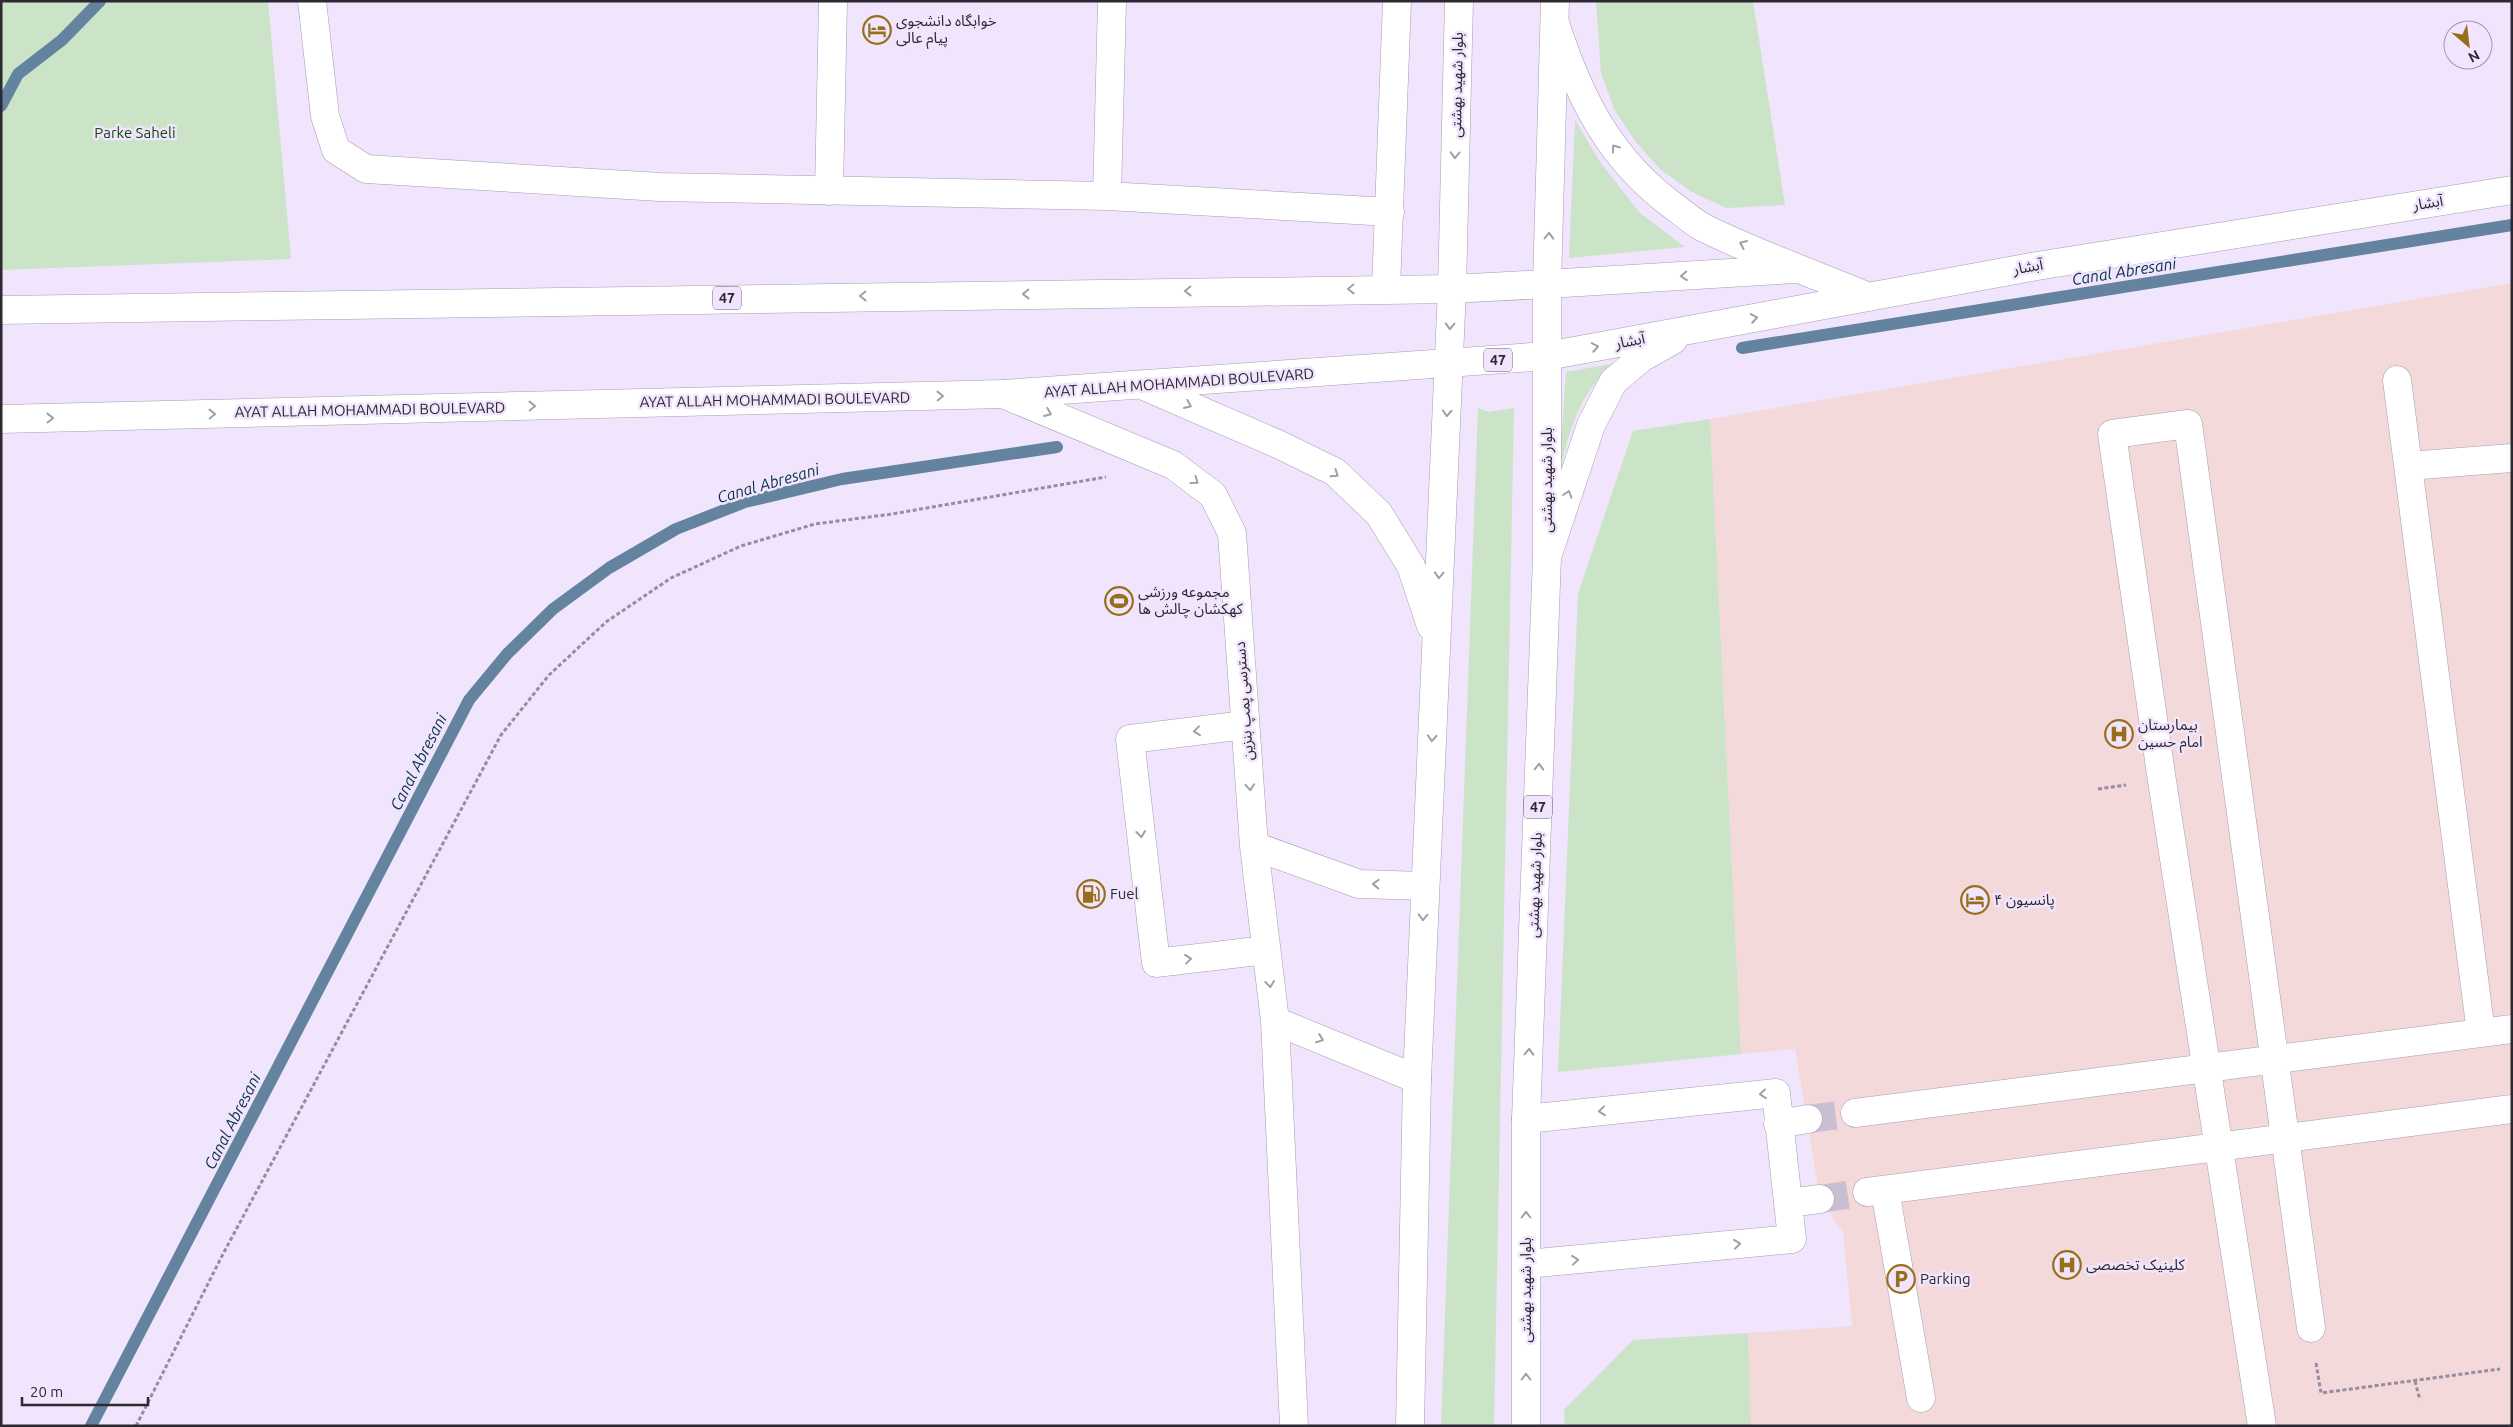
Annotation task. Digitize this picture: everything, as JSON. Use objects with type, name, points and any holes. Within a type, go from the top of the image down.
[{"type":"main road","points":[[312,1],[325,116],[336,150],[366,169],[660,188],[1107,196],[1390,212]]},
{"type":"main road","points":[[829,191],[833,1]]},
{"type":"main road","points":[[1107,196],[1112,1]]},
{"type":"main road","points":[[1386,288],[1397,1]]},
{"type":"main road","name":"بلوار شهید بهشتی","points":[[1410,1426],[1417,1078],[1452,288],[1459,1]]},
{"type":"main road","points":[[1556,13],[1571,74],[1595,120],[1630,167],[1662,198],[1703,227],[1868,297]]},
{"type":"main road","name":"بلوار شهید بهشتی","points":[[1526,1426],[1526,1119],[1547,557],[1548,284],[1556,13]]},
{"type":"main road","name":"آبشار","points":[[1547,356],[2037,266],[2512,190]]},
{"type":"main road","points":[[1548,284],[1803,269]]},
{"type":"main road","name":"47","points":[[1,310],[1452,288],[1548,284]]},
{"type":"main road","points":[[1547,557],[1591,425],[1613,382],[1641,358],[1694,329]]},
{"type":"main road","name":"AYAT ALLAH MOHAMMADI BOULEVARD","points":[[1,419],[1003,394],[1143,386],[1547,356]]},
{"type":"main road","points":[[2398,380],[2481,1033]]},
{"type":"main road","points":[[1143,386],[1280,445],[1335,472],[1379,514],[1411,566],[1431,624],[1434,684]]},
{"type":"main road","name":"دسترسی پمپ بنزین","points":[[1003,394],[1173,465],[1214,495],[1232,533],[1254,846],[1275,1021],[1294,1426]]},
{"type":"main road","points":[[2262,1426],[2162,781],[2112,434],[2188,424],[2311,1328]]},
{"type":"main road","points":[[2408,466],[2512,458]]},
{"type":"main road","points":[[1245,725],[1130,739],[1156,963],[1266,950]]},
{"type":"main road","points":[[1254,846],[1359,884],[1425,886]]},
{"type":"main road","points":[[1275,1021],[1417,1078]]},
{"type":"main road","points":[[1855,1113],[2512,1029]]},
{"type":"main road","points":[[1526,1119],[1776,1093],[1792,1238],[1527,1264]]},
{"type":"main road","points":[[1921,1398],[1876,1191],[2512,1109]]},
{"type":"main road","points":[[1778,1124],[1808,1119]]},
{"type":"main road","points":[[1788,1203],[1820,1198]]},
{"type":"path","points":[[136,1426],[222,1254],[500,735],[549,674],[606,622],[663,584],[741,546],[815,524],[892,514],[1115,475]]},
{"type":"path","points":[[2311,1328],[2321,1393],[2500,1369]]},
{"type":"path","points":[[2415,1381],[2420,1400]]},
{"type":"shaded area","name":"بیمارستان امام حسین","points":[[2512,283],[2512,1426],[1751,1426],[1748,1333],[1852,1326],[1843,1232],[1820,1199],[1795,1049],[1741,1054],[1710,419]]},
{"type":"green space","name":"Parke Saheli","points":[[1,1],[268,1],[291,259],[1,270]]},
{"type":"green space","points":[[1596,1],[1753,1],[1785,205],[1726,208],[1692,192],[1661,170],[1635,141],[1614,109],[1601,73]]},
{"type":"green space","points":[[1575,120],[1600,162],[1640,213],[1685,247],[1569,258]]},
{"type":"green space","points":[[1617,363],[1593,385],[1585,399],[1572,428],[1559,475],[1566,372]]},
{"type":"green space","points":[[1478,408],[1489,412],[1514,408],[1494,1426],[1441,1426]]},
{"type":"green space","points":[[1710,419],[1741,1054],[1558,1072],[1578,594],[1633,431]]},
{"type":"green space","points":[[1748,1333],[1751,1426],[1565,1426],[1564,1410],[1633,1340]]},
{"type":"waterway","name":"Canal Abresani","points":[[1,106],[18,74],[62,40],[100,1]]},
{"type":"waterway","name":"Canal Abresani","points":[[1742,348],[2512,225]]},
{"type":"waterway","name":"Canal Abresani","points":[[91,1426],[469,700],[507,654],[553,609],[609,568],[676,529],[745,502],[842,479],[1057,447]]},
{"type":"tunnel","points":[[1808,1119],[1855,1113]]},
{"type":"tunnel","points":[[1820,1199],[1867,1192]]},
{"type":"place","name":"خوابگاه دانشجوی پیام عالی","points":[[877,30]]},
{"type":"place","name":"مجموعه ورزشی کهکشان چالش ها","points":[[1119,601]]},
{"type":"place","name":"بیمارستان امام حسین","points":[[2119,734]]},
{"type":"place","name":"Fuel","points":[[1091,894]]},
{"type":"place","name":"پانسیون ۴","points":[[1975,900]]},
{"type":"place","name":"کلینیک تخصصی","points":[[2067,1265]]},
{"type":"place","name":"Parking","points":[[1901,1279]]}]
